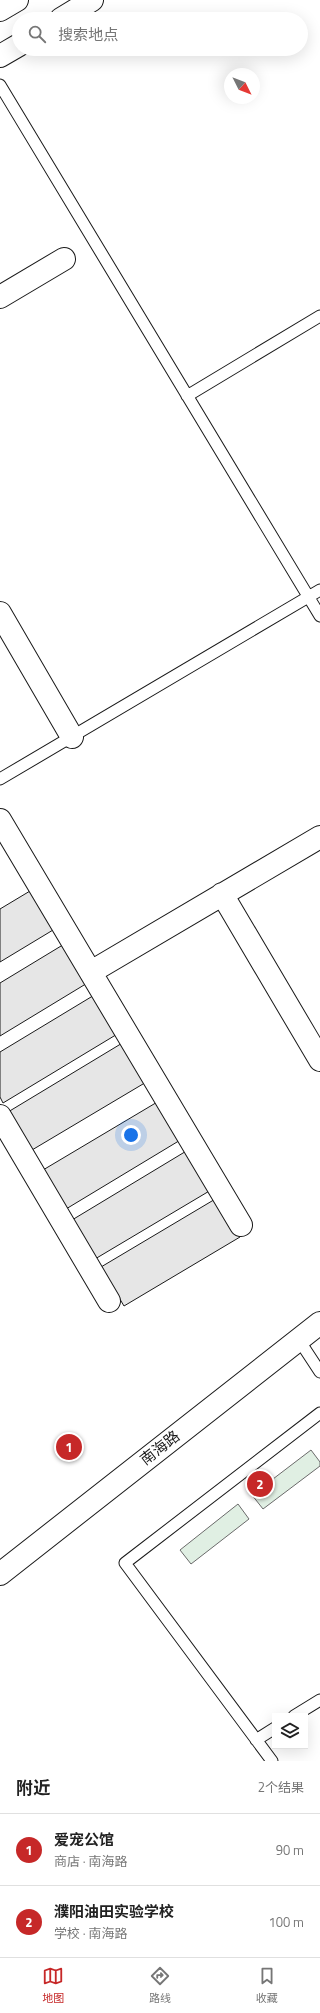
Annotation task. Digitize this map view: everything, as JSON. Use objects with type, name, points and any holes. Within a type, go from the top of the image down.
[{"type":"street","points":[[0,10],[17,0]]},
{"type":"street","points":[[72,12],[92,0]]},
{"type":"street","points":[[0,56],[12,48]]},
{"type":"street","points":[[0,297],[64,259]]},
{"type":"street","points":[[0,613],[72,737]]},
{"type":"street","points":[[0,820],[241,1225]]},
{"type":"street","points":[[91,972],[320,837]]},
{"type":"street","points":[[222,894],[320,1060]]},
{"type":"street","points":[[0,1116],[109,1301]]},
{"type":"street","name":"南海路","points":[[0,1574],[320,1323]]},
{"type":"lane","points":[[0,85],[320,616]]},
{"type":"lane","points":[[187,396],[320,316]]},
{"type":"lane","points":[[0,779],[320,590]]},
{"type":"lane","points":[[299,1340],[320,1372]]},
{"type":"lane","points":[[272,1761],[125,1563],[320,1413]]},
{"type":"lane","points":[[299,1713],[320,1700]]},
{"type":"lane","points":[[256,1740],[272,1730]]},
{"type":"green space","points":[[311,1450],[320,1462],[320,1466],[263,1509],[252,1495]]},
{"type":"green space","points":[[238,1504],[249,1519],[191,1564],[180,1550]]},
{"type":"building","points":[[35,888],[58,927],[0,962],[0,909]]},
{"type":"building","points":[[66,943],[89,982],[0,1036],[0,983]]},
{"type":"building","points":[[96,994],[119,1033],[3,1103],[0,1097],[0,1052]]},
{"type":"building","points":[[124,1042],[148,1081],[32,1150],[8,1112]]},
{"type":"building","points":[[159,1101],[182,1139],[66,1209],[43,1170]]},
{"type":"building","points":[[188,1150],[211,1190],[95,1259],[72,1220]]},
{"type":"building","points":[[217,1198],[240,1237],[124,1306],[101,1267]]},
{"type":"place","name":"爱宠公馆","points":[[69,1447]]},
{"type":"place","name":"濮阳油田实验学校","points":[[260,1484]]}]
